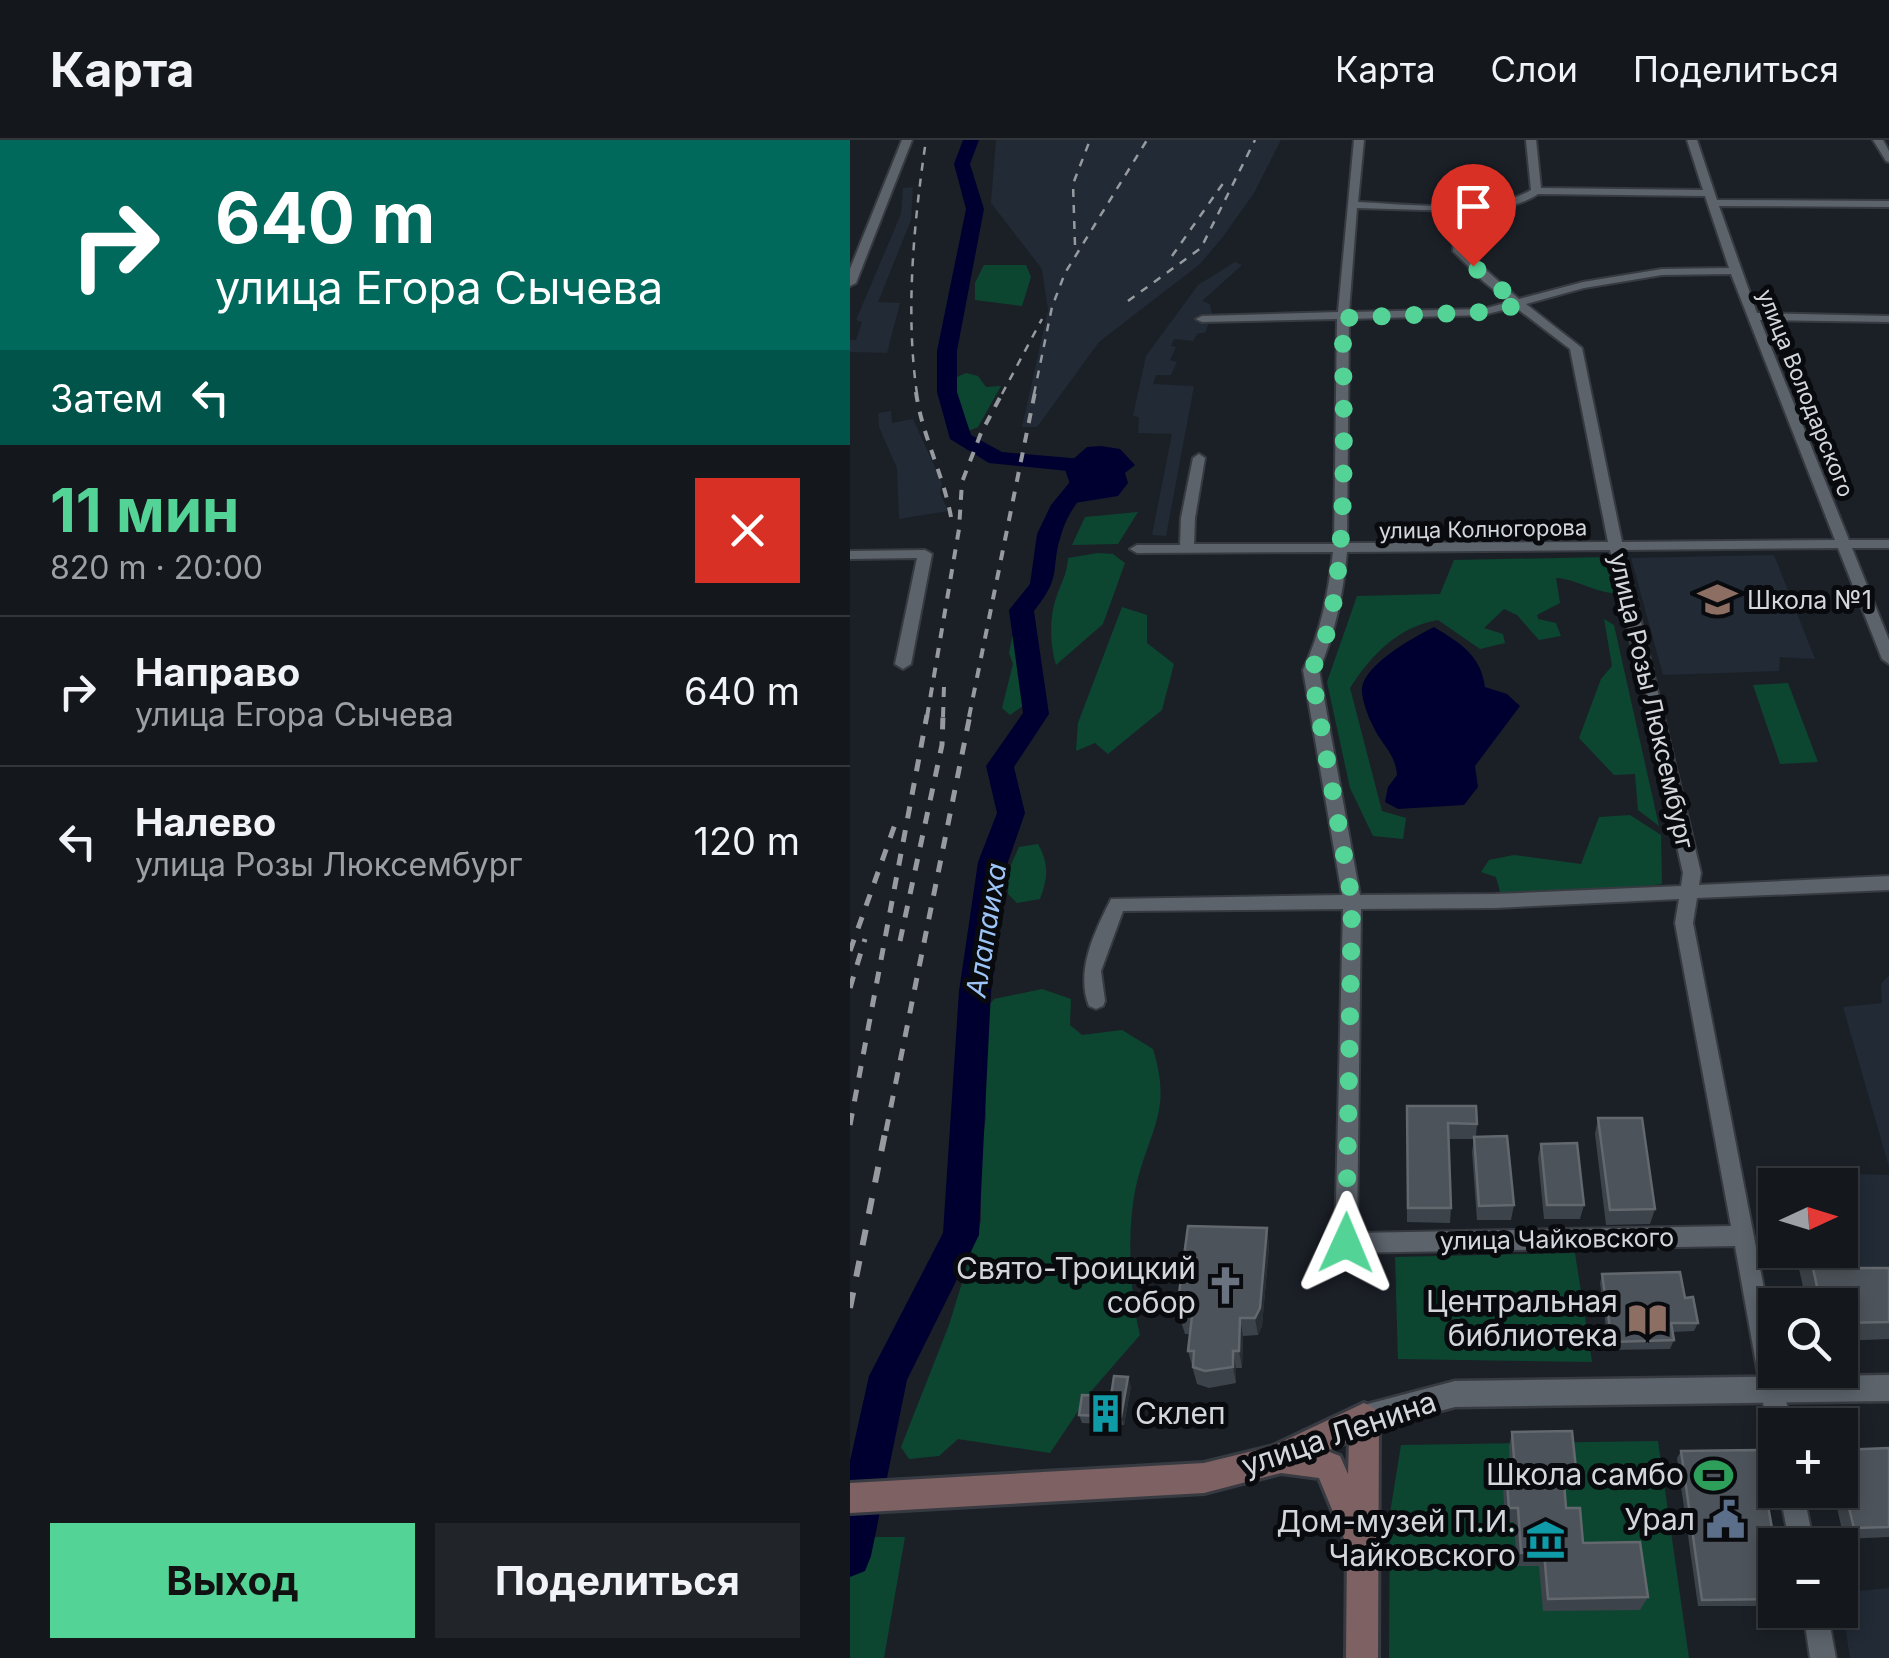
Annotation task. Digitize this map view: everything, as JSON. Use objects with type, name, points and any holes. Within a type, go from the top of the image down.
[{"type":"main road","name":"улица Ленина","points":[[850,1498],[1204,1478],[1276,1460],[1364,1418]]},
{"type":"main road","points":[[1362,1658],[1364,1418]]},
{"type":"main road","points":[[1276,1460],[1310,1460],[1328,1467],[1351,1512],[1364,1577]]},
{"type":"street","points":[[850,283],[907,140]]},
{"type":"street","name":"улица Чайковского","points":[[1359,140],[1343,318],[1340,550],[1324,651],[1311,670],[1352,900],[1346,1243],[1742,1236]]},
{"type":"street","points":[[1530,140],[1534,195]]},
{"type":"street","name":"улица Володарского","points":[[1692,140],[1735,271],[1889,659]]},
{"type":"street","points":[[1878,140],[1889,159]]},
{"type":"street","points":[[1354,206],[1463,207],[1515,203],[1534,195],[1889,204]]},
{"type":"street","name":"улица Розы Люксембург","points":[[1463,207],[1458,252],[1576,348],[1616,547],[1692,873],[1684,923],[1776,1408]]},
{"type":"street","points":[[1202,319],[1483,312],[1583,285],[1662,272],[1735,271]]},
{"type":"street","points":[[1755,316],[1889,319]]},
{"type":"street","points":[[1188,550],[1188,518],[1199,458]]},
{"type":"street","name":"улица Колногорова","points":[[1137,549],[1889,544]]},
{"type":"street","points":[[850,554],[925,554],[902,664]]},
{"type":"street","points":[[1096,1001],[1092,970],[1117,904],[1495,901],[1889,884]]},
{"type":"street","name":"улица Ленина","points":[[1364,1418],[1456,1394],[1889,1388]]},
{"type":"street","points":[[1818,1628],[1823,1658]]},
{"type":"shaded area","points":[[996,140],[1281,140],[1254,193],[1200,264],[1099,342],[1037,427],[1022,427],[1048,310],[1042,269],[991,203]]},
{"type":"shaded area","points":[[913,187],[911,220],[878,302],[900,303],[887,353],[850,352],[850,340],[856,340],[862,322],[856,320],[901,214],[903,188]]},
{"type":"shaded area","points":[[1235,262],[1242,265],[1202,301],[1210,304],[1212,314],[1205,333],[1198,333],[1193,341],[1174,339],[1171,346],[1176,347],[1170,360],[1177,362],[1171,375],[1156,375],[1153,384],[1194,386],[1166,536],[1152,535],[1172,434],[1138,433],[1139,417],[1133,416],[1146,356],[1198,285]]},
{"type":"shaded area","points":[[891,411],[892,423],[913,419],[942,483],[940,493],[948,511],[899,519],[897,468],[879,427],[878,413]]},
{"type":"shaded area","points":[[1087,447],[1120,449],[1135,465],[1125,473],[1128,483],[1118,496],[1062,505],[1069,498],[1064,467]]},
{"type":"shaded area","name":"Школа №1","points":[[1774,555],[1815,659],[1780,657],[1779,671],[1663,675],[1631,558]]},
{"type":"shaded area","points":[[1434,627],[1474,658],[1485,687],[1507,694],[1520,706],[1475,766],[1478,787],[1464,805],[1398,809],[1385,802],[1388,787],[1397,775],[1396,767],[1369,718],[1362,688],[1381,661]]},
{"type":"shaded area","points":[[1889,975],[1889,1167],[1843,1007],[1882,1003],[1881,984]]},
{"type":"shaded area","points":[[1858,1174],[1889,1175],[1889,1339],[1858,1317],[1858,1288],[1803,1288],[1799,1268],[1858,1268]]},
{"type":"shaded area","points":[[1889,1588],[1889,1658],[1850,1658],[1845,1628],[1858,1628],[1858,1591]]},
{"type":"green space","points":[[984,265],[1026,265],[1031,277],[1022,306],[975,300],[975,283]]},
{"type":"green space","points":[[966,373],[978,376],[986,387],[1001,386],[978,427],[966,432],[955,378]]},
{"type":"green space","points":[[1138,512],[1118,544],[1072,545],[1085,517]]},
{"type":"green space","points":[[1113,554],[1125,563],[1103,624],[1056,665],[1052,615],[1068,558]]},
{"type":"green space","points":[[1608,557],[1618,593],[1556,578],[1560,603],[1537,615],[1538,619],[1556,623],[1561,636],[1539,640],[1517,615],[1504,609],[1484,628],[1503,634],[1505,643],[1480,649],[1438,620],[1398,636],[1367,664],[1350,688],[1382,811],[1406,818],[1403,839],[1373,836],[1350,788],[1327,682],[1357,596],[1440,594],[1454,560]]},
{"type":"green space","points":[[1122,607],[1147,615],[1147,643],[1174,664],[1162,710],[1108,754],[1095,743],[1076,751],[1078,723]]},
{"type":"green space","points":[[1604,619],[1614,625],[1659,826],[1638,810],[1635,774],[1614,775],[1579,738],[1601,679],[1612,666]]},
{"type":"green space","points":[[1014,629],[1033,630],[1033,681],[1038,695],[1010,715],[1002,708],[1013,664],[1009,653]]},
{"type":"green space","points":[[1788,683],[1818,762],[1780,764],[1753,685]]},
{"type":"green space","points":[[1630,815],[1661,835],[1662,884],[1600,892],[1501,895],[1496,877],[1481,872],[1489,860],[1514,855],[1581,864],[1599,817]]},
{"type":"green space","points":[[1038,844],[1046,871],[1040,899],[1017,903],[1008,894],[1009,869],[1019,847]]},
{"type":"green space","points":[[1042,989],[1071,999],[1070,1025],[1082,1035],[1122,1030],[1153,1049],[1160,1102],[1138,1178],[1130,1236],[1133,1298],[1140,1335],[1093,1389],[1050,1453],[958,1439],[939,1456],[909,1459],[901,1447],[949,1325],[981,1221],[980,1154],[986,1118],[981,1014],[994,999]]},
{"type":"green space","points":[[1575,1253],[1592,1362],[1398,1359],[1395,1257]]},
{"type":"green space","points":[[1658,1441],[1689,1658],[1389,1658],[1390,1513],[1401,1445]]},
{"type":"green space","points":[[850,1537],[905,1537],[884,1658],[850,1658]]},
{"type":"building","points":[[1407,1106],[1476,1106],[1477,1124],[1448,1123],[1451,1208],[1408,1208]]},
{"type":"building","points":[[1598,1118],[1642,1118],[1655,1209],[1610,1210]]},
{"type":"building","points":[[1507,1136],[1514,1205],[1479,1206],[1474,1137]]},
{"type":"building","points":[[1577,1143],[1584,1205],[1547,1205],[1541,1144]]},
{"type":"building","name":"Свято-Троицкий собор","points":[[1188,1226],[1267,1228],[1260,1308],[1255,1318],[1240,1318],[1239,1351],[1233,1351],[1233,1367],[1205,1371],[1193,1367],[1194,1351],[1188,1351],[1192,1316],[1180,1316],[1177,1309]]},
{"type":"building","points":[[1858,1264],[1859,1268],[1889,1268],[1889,1322],[1858,1323],[1858,1288],[1817,1288],[1813,1268],[1858,1268]]},
{"type":"building","name":"Центральная библиотека","points":[[1680,1272],[1685,1298],[1693,1297],[1698,1323],[1671,1323],[1674,1340],[1612,1342],[1602,1274]]},
{"type":"building","points":[[1114,1376],[1128,1377],[1121,1417],[1079,1415],[1082,1395],[1111,1396]]},
{"type":"building","name":"Дом-музей П.И. Чайковского","points":[[1572,1431],[1576,1469],[1563,1469],[1566,1508],[1580,1508],[1583,1543],[1640,1542],[1648,1597],[1548,1599],[1544,1552],[1521,1553],[1518,1508],[1509,1508],[1506,1471],[1515,1471],[1512,1432]]},
{"type":"building","points":[[1889,1448],[1889,1527],[1854,1528],[1849,1508],[1858,1508],[1858,1449]]},
{"type":"building","name":"Урал","points":[[1758,1450],[1758,1508],[1768,1508],[1772,1528],[1758,1528],[1758,1599],[1702,1600],[1681,1451]]},
{"type":"waterway","name":"Алапаиха","points":[[850,1556],[888,1376],[961,1235],[975,991],[993,862],[1011,813],[1000,766],[1036,714],[1021,610],[1042,585],[1049,534],[1062,505],[1094,467],[997,458],[961,439],[947,392],[947,351],[975,209],[962,164],[971,140]]},
{"type":"railway","points":[[917,394],[913,363],[913,267],[926,140]]},
{"type":"railway","points":[[1075,245],[1073,184],[1090,140]]},
{"type":"railway","points":[[1034,394],[1052,307],[1065,273],[1147,140]]},
{"type":"railway","points":[[1128,301],[1201,248],[1255,140]]},
{"type":"railway","points":[[1172,256],[1224,182]]},
{"type":"railway","points":[[1002,394],[1042,319]]},
{"type":"railway","points":[[916,392],[951,517]]},
{"type":"railway","points":[[927,717],[959,529],[962,482],[981,433],[1003,392]]},
{"type":"railway","points":[[969,717],[1035,392]]},
{"type":"railway","points":[[943,717],[944,686]]},
{"type":"railway","points":[[850,1125],[927,715]]},
{"type":"railway","points":[[900,941],[942,745],[943,715]]},
{"type":"railway","points":[[886,1131],[970,715]]},
{"type":"railway","points":[[850,951],[898,816]]},
{"type":"railway","points":[[850,988],[865,939]]},
{"type":"railway","points":[[850,1308],[886,1128]]},
{"type":"place","name":"Школа №1","points":[[1717,600]]},
{"type":"place","name":"Свято-Троицкий собор","points":[[1226,1286]]},
{"type":"place","name":"Центральная библиотека","points":[[1648,1319]]},
{"type":"place","name":"Склеп","points":[[1105,1414]]},
{"type":"place","name":"Школа самбо","points":[[1714,1475]]},
{"type":"place","name":"Урал","points":[[1725,1520]]},
{"type":"place","name":"Дом-музей П.И. Чайковского","points":[[1546,1539]]},
{"type":"route","points":[[1346,1243],[1352,900],[1311,670],[1324,651],[1340,550],[1343,318],[1483,312],[1520,305],[1473,266]]}]
